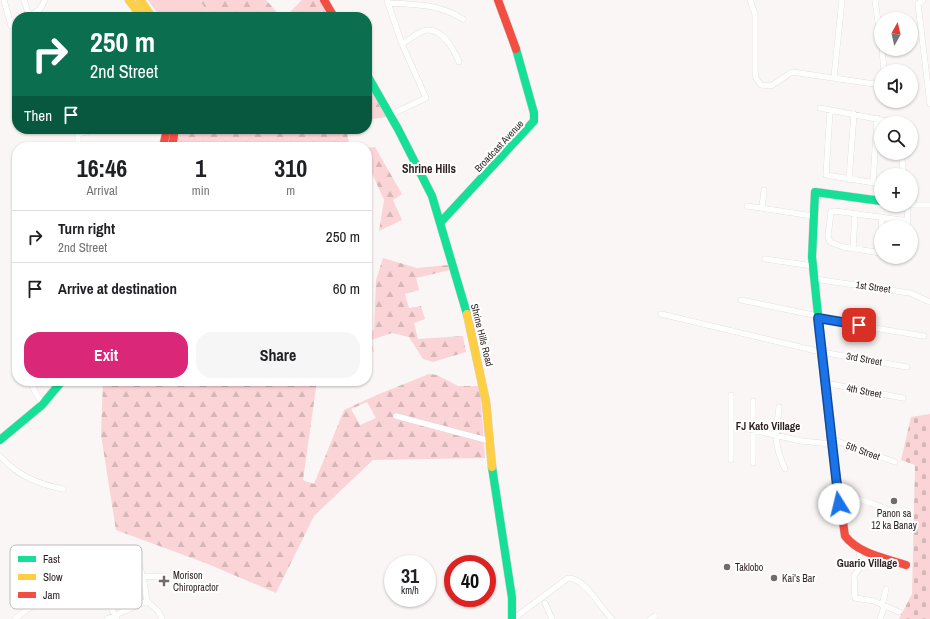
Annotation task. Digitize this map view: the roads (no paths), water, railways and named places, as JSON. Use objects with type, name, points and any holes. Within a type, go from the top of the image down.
[{"type":"main road","points":[[130,0],[138,12]]},
{"type":"main road","points":[[140,0],[148,12]]},
{"type":"main road","points":[[324,0],[331,12]]},
{"type":"main road","name":"Broadcast Avenue","points":[[440,223],[534,121],[534,113],[520,61],[498,0]]},
{"type":"main road","name":"Shrine Hills Road","points":[[372,84],[426,183],[440,223],[477,355],[485,396],[493,472],[512,602],[513,619]]},
{"type":"main road","points":[[874,200],[815,192],[811,248],[831,441],[845,536],[849,542],[860,549],[906,565]]},
{"type":"main road","points":[[0,433],[40,400],[52,386]]},
{"type":"main road","points":[[0,440],[42,405],[58,386]]},
{"type":"street","points":[[4,0],[11,26]]},
{"type":"street","points":[[24,0],[28,12]]},
{"type":"street","points":[[36,12],[40,9],[44,0]]},
{"type":"street","points":[[750,0],[755,14],[755,71],[756,78],[761,85],[771,86],[792,72],[874,84]]},
{"type":"street","points":[[834,77],[842,0]]},
{"type":"street","points":[[875,0],[877,12]]},
{"type":"street","points":[[923,0],[918,4],[930,104]]},
{"type":"street","points":[[390,115],[426,98],[402,44],[387,2],[433,6],[451,12],[463,19]]},
{"type":"street","points":[[402,44],[424,31],[429,30],[449,42],[459,62]]},
{"type":"street","points":[[820,108],[874,117]]},
{"type":"street","points":[[830,110],[826,175],[873,183],[874,160]]},
{"type":"street","points":[[849,180],[854,114]]},
{"type":"street","points":[[762,208],[764,190]]},
{"type":"street","points":[[918,205],[930,205]]},
{"type":"street","points":[[747,206],[813,216]]},
{"type":"street","points":[[874,252],[835,245],[830,242],[828,236],[831,212],[835,210],[908,220],[908,212]]},
{"type":"street","points":[[854,248],[855,213]]},
{"type":"street","points":[[765,259],[813,266]]},
{"type":"street","name":"1st Street","points":[[814,279],[910,293],[930,302]]},
{"type":"street","points":[[741,300],[818,317],[924,336]]},
{"type":"street","name":"3rd Street","points":[[661,314],[821,352],[907,367]]},
{"type":"street","name":"4th Street","points":[[825,383],[903,398]]},
{"type":"street","points":[[33,386],[40,400]]},
{"type":"street","points":[[731,395],[731,460]]},
{"type":"street","points":[[753,401],[753,463]]},
{"type":"street","points":[[779,407],[776,447],[785,469]]},
{"type":"street","points":[[396,416],[490,440]]},
{"type":"street","name":"5th Street","points":[[731,425],[801,441],[831,441],[895,462]]},
{"type":"street","points":[[0,456],[14,471],[48,486],[62,489]]},
{"type":"street","points":[[838,493],[899,514]]},
{"type":"street","points":[[860,549],[859,569],[854,576],[855,598],[874,601],[899,612]]},
{"type":"street","points":[[162,619],[158,611],[147,600],[143,577],[164,576]]},
{"type":"street","points":[[513,619],[568,578],[580,583],[612,619]]},
{"type":"street","points":[[880,619],[886,589]]},
{"type":"street","points":[[142,603],[147,600]]},
{"type":"street","points":[[545,603],[552,619]]},
{"type":"street","points":[[15,619],[28,609]]},
{"type":"street","points":[[107,619],[116,617],[131,609]]},
{"type":"place","name":"Panon sa 12 ka Banay","points":[[894,501]]},
{"type":"place","name":"Taklobo","points":[[727,567]]},
{"type":"place","name":"Kai's Bar","points":[[774,578]]},
{"type":"place","name":"Morison Chiropractor","points":[[164,581]]},
{"type":"district","name":"Shrine Hills","points":[[429,169]]},
{"type":"district","name":"FJ Kato Village","points":[[768,426]]},
{"type":"district","name":"Guario Village","points":[[867,563]]}]
